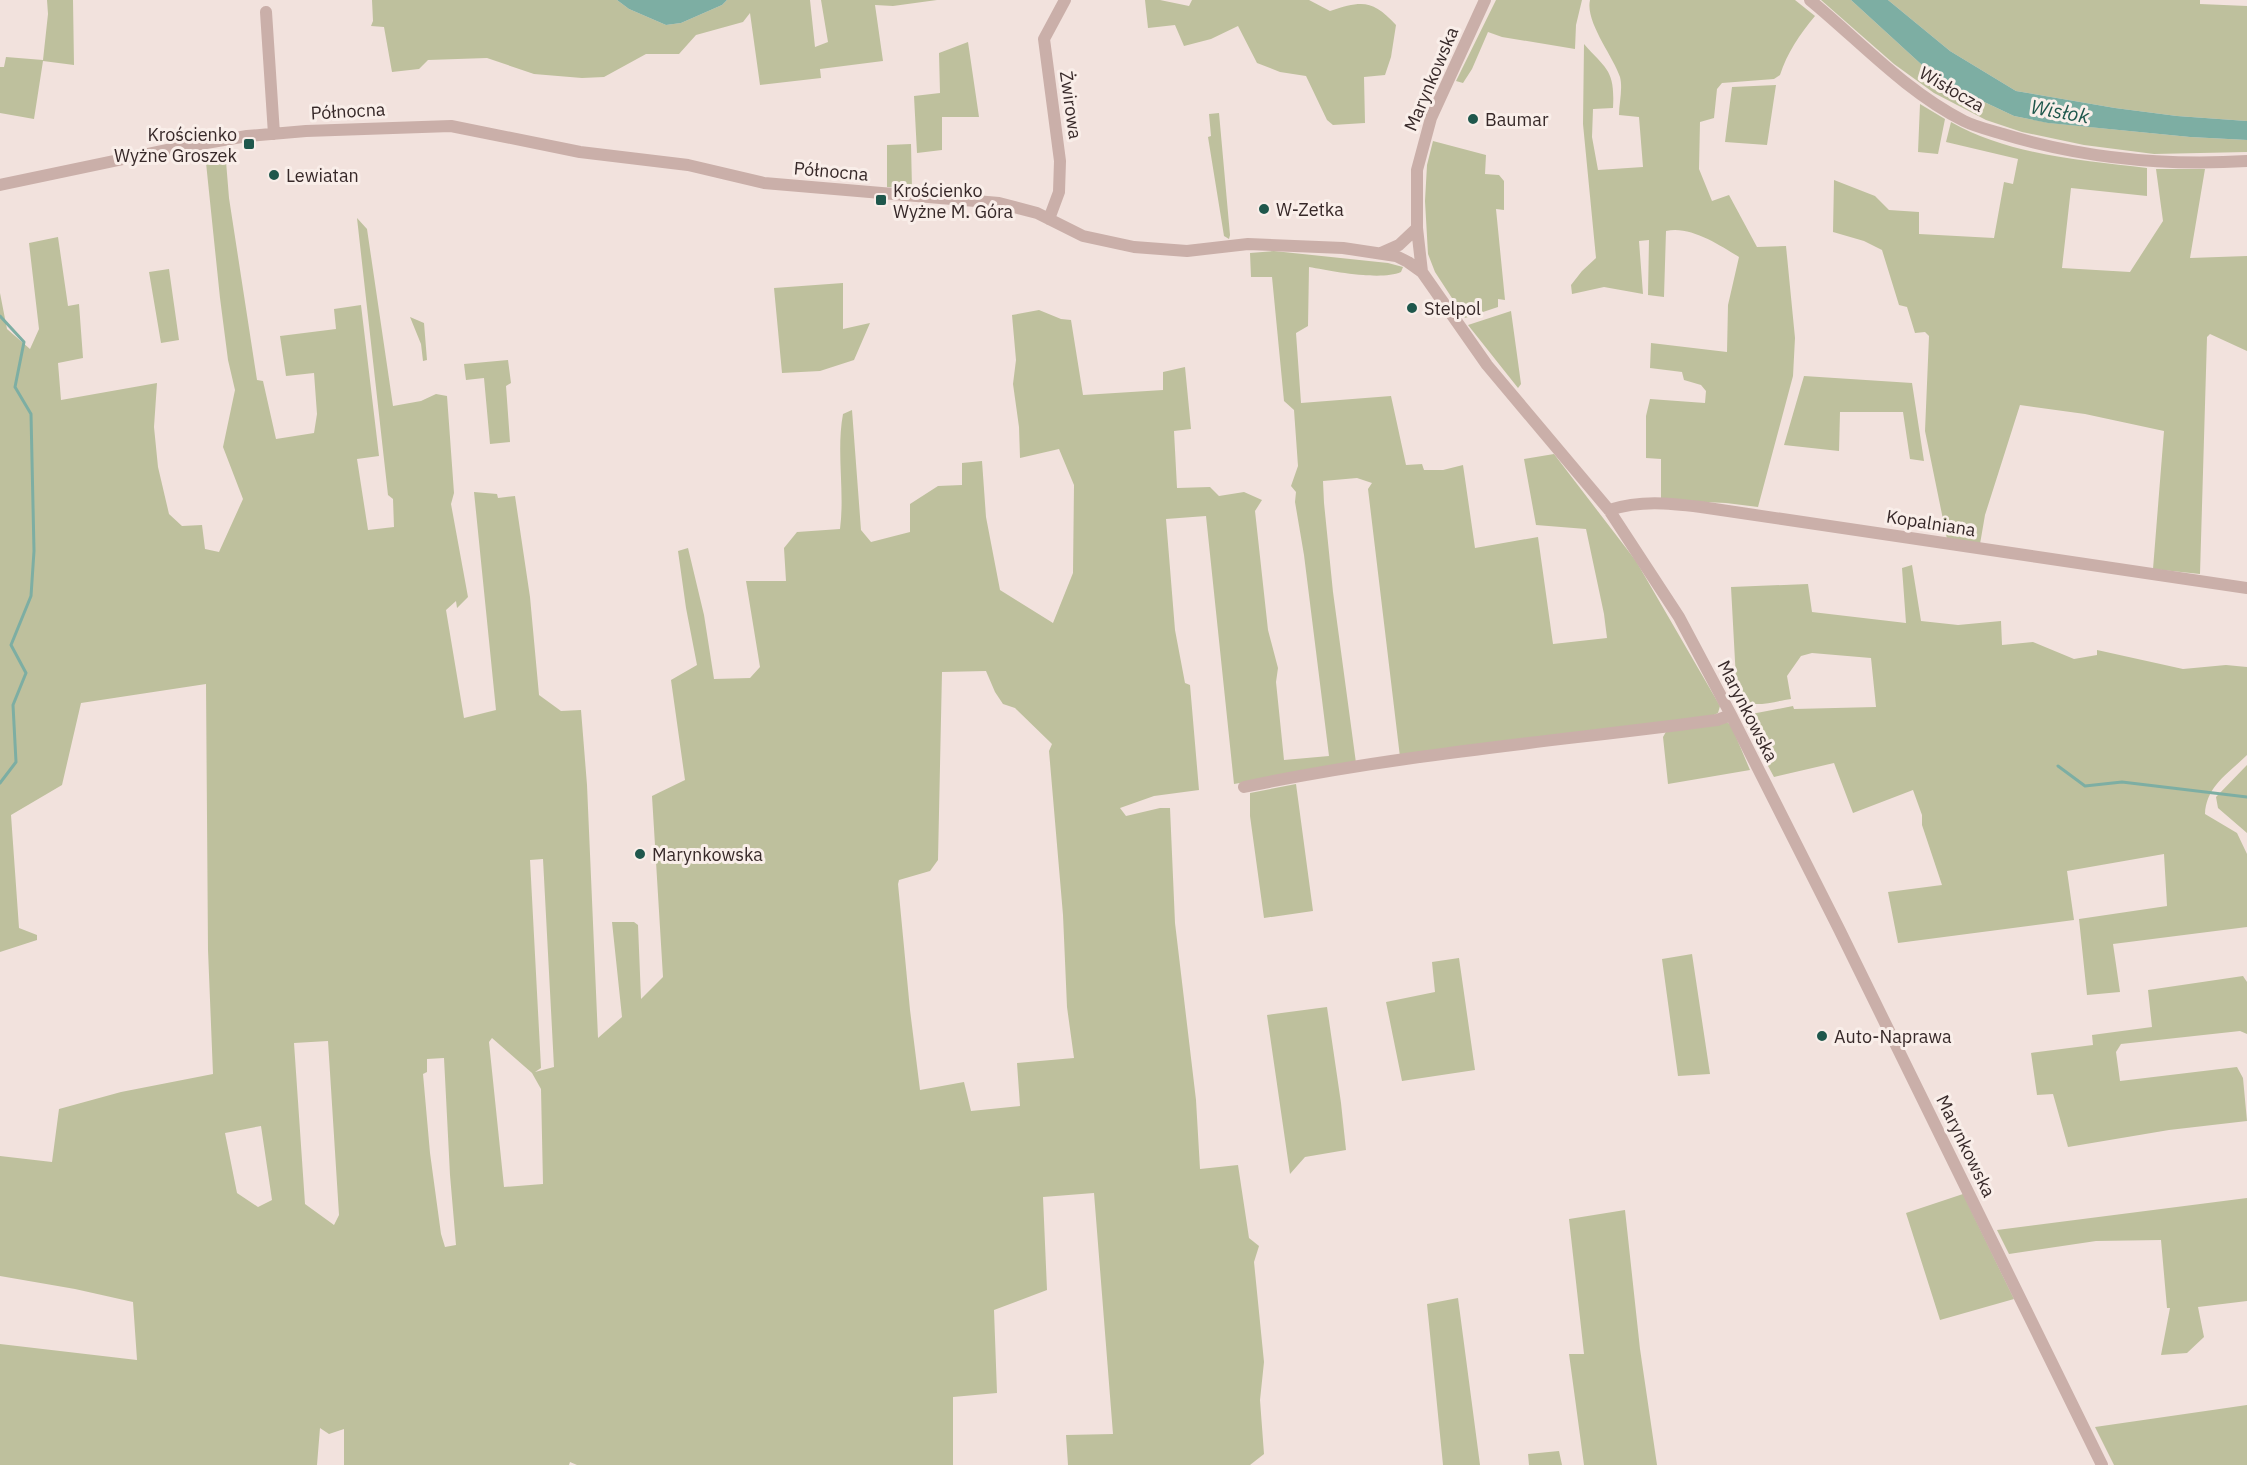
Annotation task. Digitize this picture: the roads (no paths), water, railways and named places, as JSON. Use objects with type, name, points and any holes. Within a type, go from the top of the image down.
[{"type":"street","name":"Żwirowa","points":[[1049,219],[1059,192],[1060,162],[1044,39],[1065,0]]},
{"type":"street","name":"Marynkowska","points":[[1485,0],[1431,118],[1416,170],[1417,228],[1422,272],[1487,365],[1609,510],[1678,617],[1731,715],[2102,1465]]},
{"type":"street","name":"Wisłocza","points":[[1810,0],[1905,83],[1966,122],[2034,143],[2113,156],[2164,163],[2247,161]]},
{"type":"street","points":[[266,12],[274,134]]},
{"type":"street","name":"Północna","points":[[0,185],[230,139],[274,134],[451,126],[580,152],[688,165],[764,183],[999,203],[1033,212],[1083,236],[1134,247],[1187,251],[1248,244],[1294,245],[1381,253],[1408,262],[1422,272]]},
{"type":"street","points":[[1381,253],[1399,245],[1417,228]]},
{"type":"street","name":"Kopalniana","points":[[1609,510],[1628,504],[1669,503],[2247,588]]},
{"type":"street","points":[[1244,787],[1430,756],[1705,722],[1731,715]]},
{"type":"water","points":[[617,0],[727,0],[722,5],[681,23],[666,25],[629,9]]},
{"type":"water","name":"Wisłok","points":[[1851,0],[1888,0],[1950,51],[2016,91],[2115,108],[2177,116],[2247,121],[2247,140],[2190,137],[2048,123],[2014,116],[1961,91],[1922,65]]},
{"type":"waterway","points":[[0,316],[24,342],[15,387],[31,414],[34,551],[31,596],[11,645],[26,673],[13,705],[16,762],[0,783]]},
{"type":"waterway","points":[[2058,766],[2085,786],[2122,782],[2247,797]]},
{"type":"place","name":"Baumar","points":[[1473,119]]},
{"type":"place","name":"Krościenko Wyżne Groszek","points":[[249,144]]},
{"type":"place","name":"Lewiatan","points":[[274,175]]},
{"type":"place","name":"Krościenko Wyżne M. Góra","points":[[881,200]]},
{"type":"place","name":"W-Zetka","points":[[1264,209]]},
{"type":"place","name":"Stelpol","points":[[1412,308]]},
{"type":"place","name":"Marynkowska","points":[[640,854]]},
{"type":"place","name":"Auto-Naprawa","points":[[1822,1036]]}]
